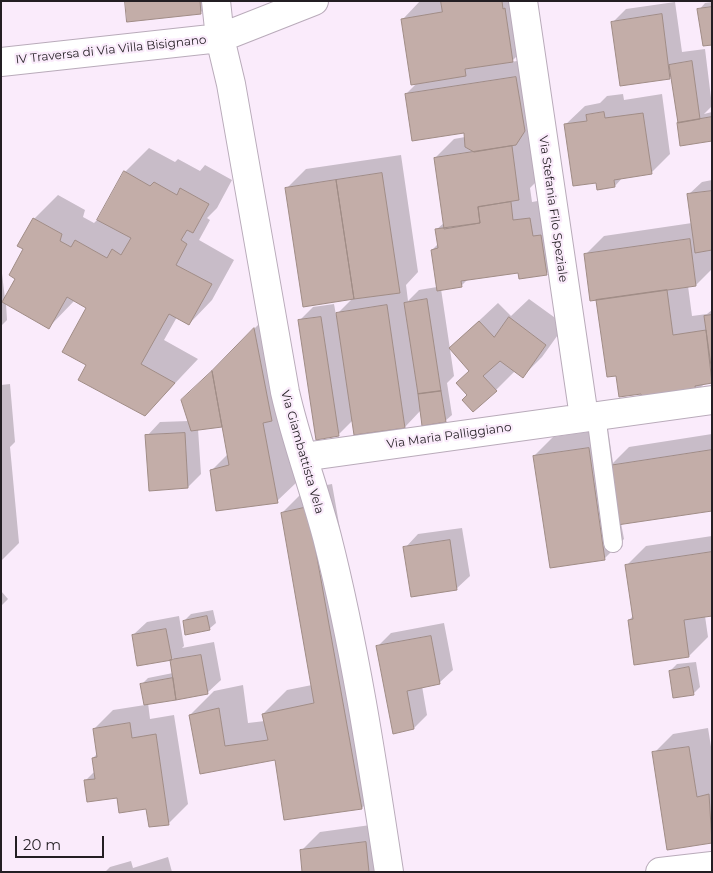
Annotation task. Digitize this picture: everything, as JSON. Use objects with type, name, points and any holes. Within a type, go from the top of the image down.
[{"type":"street","name":"Via Giambattista Vela","points":[[216,1],[220,38],[232,93],[285,392],[327,537],[366,716],[390,872]]},
{"type":"street","name":"IV Traversa di Via Villa Bisignano","points":[[1,62],[220,38],[314,1]]},
{"type":"street","name":"Via Stefania Filo Speziale","points":[[523,1],[590,416]]},
{"type":"street","name":"Via Maria Palliggiano","points":[[303,457],[712,400]]},
{"type":"street","points":[[660,872],[712,866]]},
{"type":"lane","points":[[590,416],[614,543]]},
{"type":"building","points":[[125,1],[200,1],[201,14],[127,22]]},
{"type":"building","points":[[441,1],[502,1],[503,9],[505,8],[513,62],[465,69],[466,76],[411,85],[401,19],[442,12]]},
{"type":"building","points":[[712,7],[712,45],[703,46],[697,9]]},
{"type":"building","points":[[662,14],[670,79],[620,86],[611,22]]},
{"type":"building","points":[[692,61],[700,119],[678,123],[669,65]]},
{"type":"building","points":[[516,77],[525,131],[516,145],[474,152],[465,147],[464,133],[412,141],[405,94]]},
{"type":"building","points":[[604,112],[605,118],[643,113],[652,174],[614,180],[615,187],[597,190],[596,183],[573,186],[564,124],[587,121],[586,115]]},
{"type":"building","points":[[712,117],[712,141],[680,146],[677,123]]},
{"type":"building","points":[[512,146],[519,200],[478,207],[480,223],[444,229],[434,158]]},
{"type":"building","points":[[124,171],[150,186],[154,182],[177,195],[180,188],[209,204],[193,233],[187,230],[181,240],[187,244],[176,265],[212,284],[189,325],[169,314],[141,364],[175,383],[145,416],[78,380],[86,365],[62,352],[86,308],[67,297],[49,329],[2,302],[15,279],[9,275],[23,249],[17,246],[33,218],[62,234],[60,241],[71,247],[75,240],[107,258],[112,249],[121,255],[131,238],[97,220]]},
{"type":"building","points":[[382,173],[400,293],[354,299],[336,180]]},
{"type":"building","points":[[336,180],[354,299],[303,307],[285,188]]},
{"type":"building","points":[[712,191],[712,250],[695,253],[687,194]]},
{"type":"building","points":[[511,202],[513,220],[530,218],[533,236],[541,235],[547,275],[519,279],[518,273],[461,281],[462,287],[437,291],[431,250],[438,248],[435,229],[480,223],[478,207]]},
{"type":"building","points":[[690,239],[696,286],[590,301],[584,254]]},
{"type":"building","points":[[667,290],[673,335],[706,330],[712,383],[695,386],[696,394],[642,402],[641,394],[619,397],[616,376],[607,377],[596,300]]},
{"type":"building","points":[[427,299],[441,391],[418,394],[404,303]]},
{"type":"building","points":[[387,305],[405,428],[354,435],[336,313]]},
{"type":"building","points":[[712,315],[712,373],[704,316]]},
{"type":"building","points":[[321,317],[339,436],[316,440],[298,320]]},
{"type":"building","points":[[509,317],[546,345],[523,378],[500,361],[483,376],[497,391],[473,412],[462,400],[467,395],[456,383],[469,371],[449,348],[479,321],[494,337]]},
{"type":"building","points":[[254,328],[272,421],[263,423],[278,503],[216,511],[210,470],[229,465],[212,371]]},
{"type":"building","points":[[212,371],[222,427],[191,431],[181,400]]},
{"type":"building","points":[[441,391],[446,422],[422,426],[418,394]]},
{"type":"building","points":[[185,433],[188,488],[149,491],[145,435]]},
{"type":"building","points":[[589,448],[605,560],[550,568],[533,456]]},
{"type":"building","points":[[712,450],[712,511],[617,525],[608,466]]},
{"type":"building","points":[[308,507],[362,809],[284,820],[275,760],[200,774],[189,715],[219,708],[225,746],[268,740],[262,714],[314,703],[281,513]]},
{"type":"building","points":[[450,540],[457,590],[411,597],[403,547]]},
{"type":"building","points":[[712,552],[712,616],[684,620],[689,657],[634,665],[628,620],[633,619],[625,565]]},
{"type":"building","points":[[207,616],[210,630],[185,635],[183,621]]},
{"type":"building","points":[[166,629],[172,660],[137,666],[132,635]]},
{"type":"building","points":[[431,636],[440,684],[407,691],[414,729],[393,734],[376,646]]},
{"type":"building","points":[[201,655],[208,694],[176,700],[170,660]]},
{"type":"building","points":[[689,667],[694,695],[673,698],[669,671]]},
{"type":"building","points":[[173,678],[176,700],[144,705],[140,684]]},
{"type":"building","points":[[130,723],[132,738],[156,734],[169,825],[149,827],[146,809],[119,813],[117,798],[87,802],[84,780],[95,779],[92,758],[97,757],[93,729]]},
{"type":"building","points":[[689,747],[697,797],[709,794],[712,843],[667,850],[652,752]]},
{"type":"building","points":[[366,842],[369,872],[302,872],[300,850]]}]
